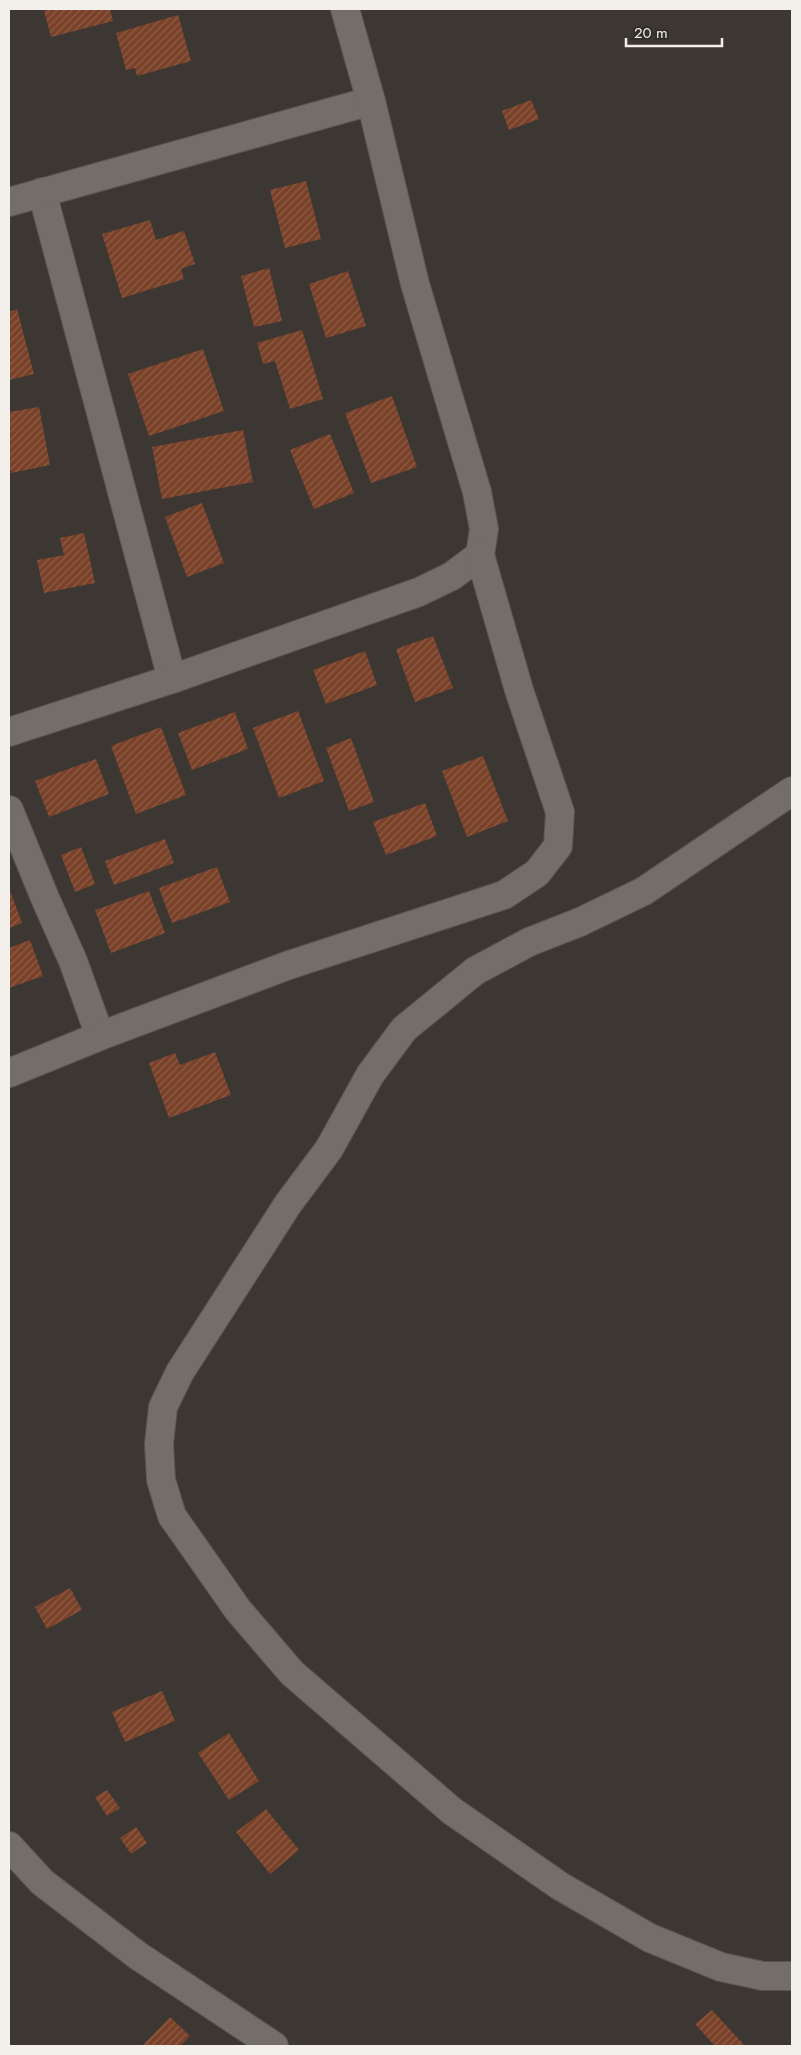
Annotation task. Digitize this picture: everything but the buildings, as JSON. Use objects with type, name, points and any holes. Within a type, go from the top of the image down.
[{"type":"street","points":[[9,1073],[100,1036],[289,965],[504,895],[537,873],[558,846],[560,812],[519,690],[480,555],[484,529],[477,492],[416,284],[371,100],[345,9]]},
{"type":"street","points":[[9,202],[371,100]]},
{"type":"street","points":[[42,192],[172,679]]},
{"type":"street","points":[[9,732],[172,679],[419,592],[452,576],[480,555]]},
{"type":"street","points":[[792,791],[644,891],[580,922],[529,942],[474,971],[404,1029],[370,1075],[329,1149],[288,1204],[180,1372],[163,1407],[159,1444],[161,1480],[172,1516],[238,1610],[292,1673],[445,1804],[560,1886],[650,1938],[722,1967],[763,1976],[792,1976]]},
{"type":"street","points":[[9,810],[44,898],[73,961],[100,1036]]},
{"type":"street","points":[[9,1846],[42,1882],[137,1955],[274,2046]]}]
